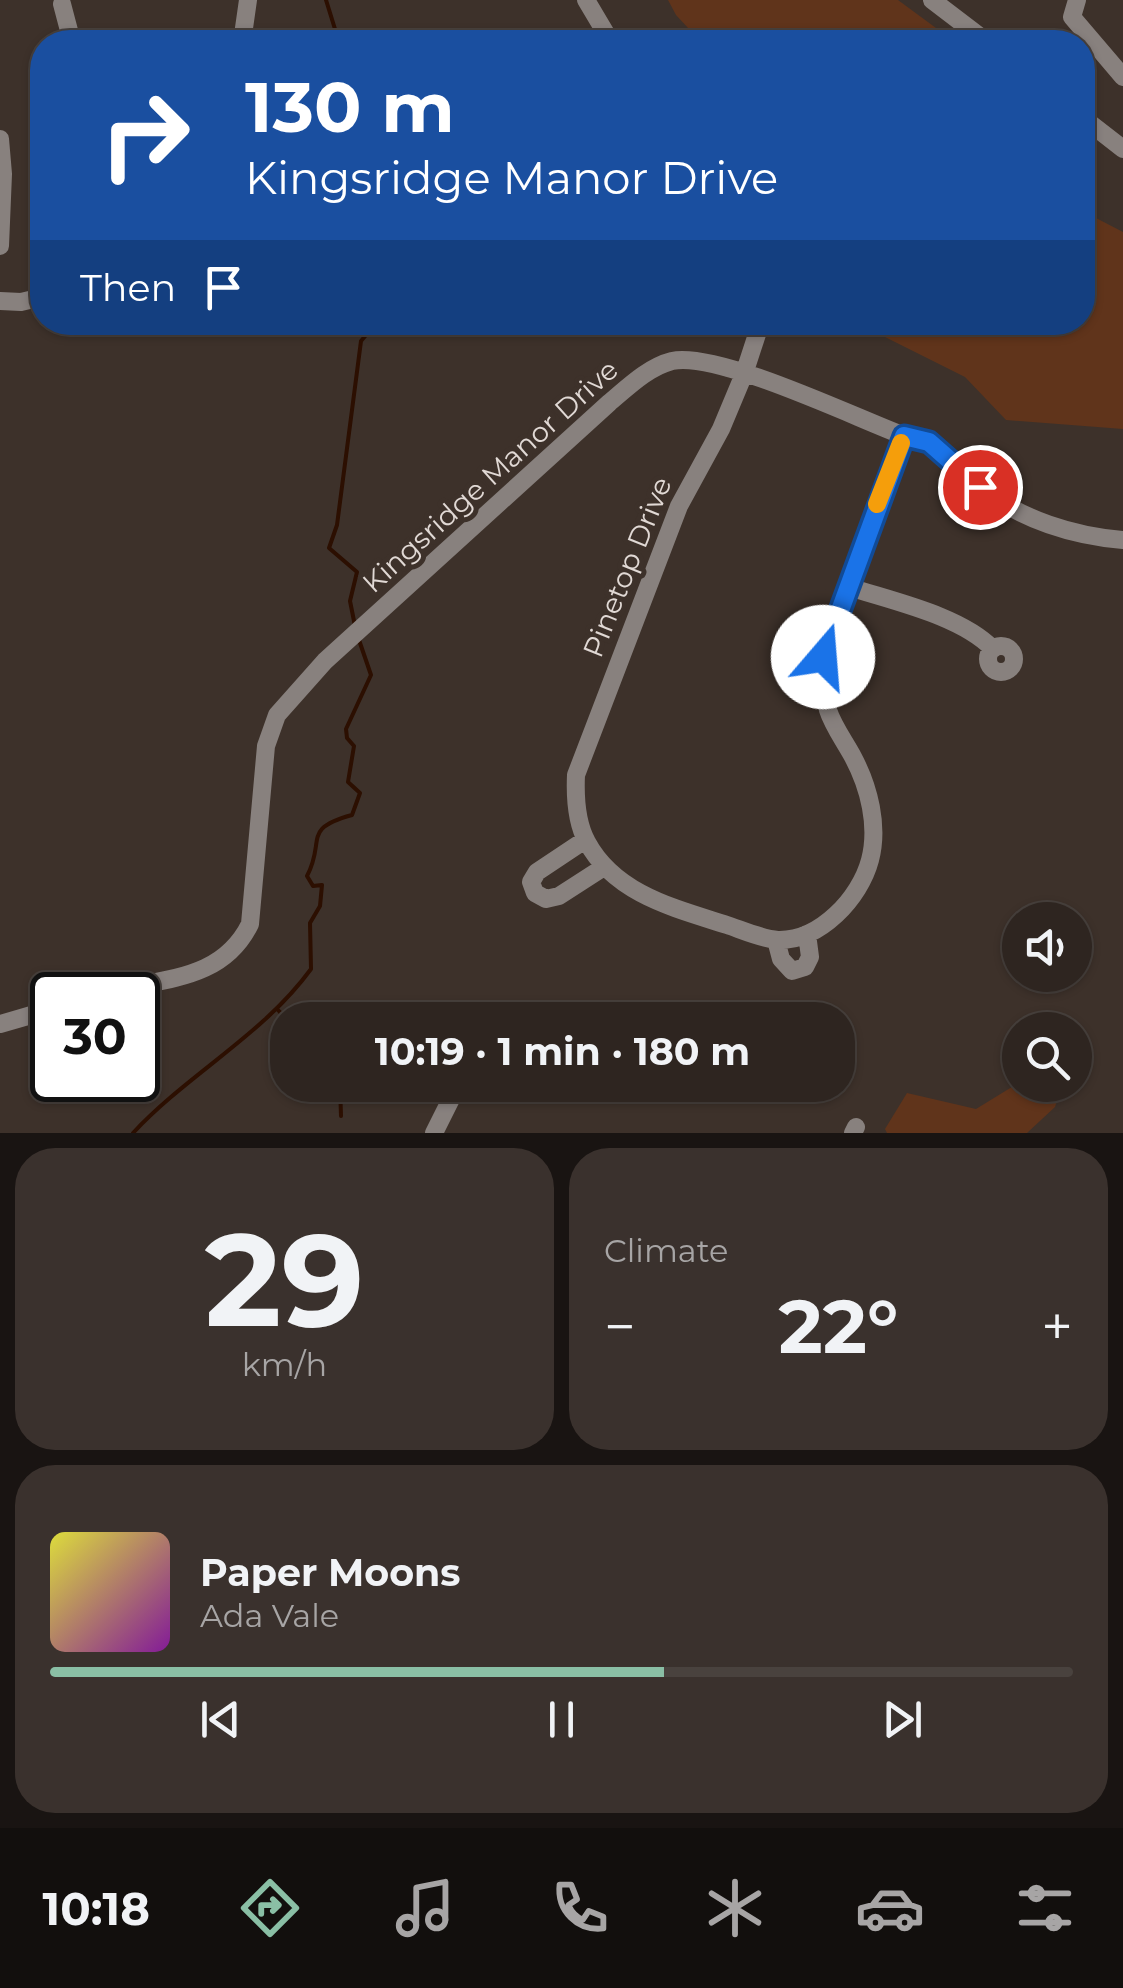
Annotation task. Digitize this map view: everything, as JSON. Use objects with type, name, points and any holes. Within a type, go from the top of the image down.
[{"type":"street","points":[[244,30],[248,0]]},
{"type":"street","points":[[586,0],[605,30]]},
{"type":"street","points":[[932,0],[971,30]]},
{"type":"street","points":[[1077,0],[1072,17],[1083,30]]},
{"type":"street","points":[[59,1],[68,30]]},
{"type":"street","points":[[1095,44],[1123,76]]},
{"type":"street","points":[[1095,126],[1121,143]]},
{"type":"street","points":[[0,139],[0,246]]},
{"type":"street","points":[[0,301],[30,300]]},
{"type":"street","name":"Pinetop Drive","points":[[757,335],[710,452],[679,506],[576,775],[575,794],[585,840],[604,867],[627,887],[674,908],[776,940],[807,934],[854,895],[870,859],[873,838],[868,794],[829,714],[823,688],[823,657],[904,436]]},
{"type":"street","name":"Kingsridge Manor Drive","points":[[160,981],[198,972],[224,960],[241,943],[250,924],[264,759],[277,715],[298,689],[642,376],[673,361],[711,364],[744,374],[929,442],[993,497],[1038,520],[1071,532],[1123,540]]},
{"type":"street","points":[[846,586],[963,628],[980,636],[993,649]]},
{"type":"street","points":[[585,840],[538,872],[531,882],[535,894],[546,899],[559,896],[604,867]]},
{"type":"street","points":[[776,940],[780,959],[792,971],[805,968],[810,957],[807,934]]},
{"type":"street","points":[[0,1024],[30,1015]]},
{"type":"street","points":[[434,1133],[446,1102]]},
{"type":"shaded area","points":[[668,0],[898,0],[939,30],[690,30]]},
{"type":"shaded area","points":[[1095,218],[1123,232],[1123,429],[1006,420],[965,377],[881,335],[1095,335]]},
{"type":"shaded area","points":[[907,1093],[976,1109],[1002,1093],[1002,1102],[1057,1102],[1027,1133],[887,1133],[885,1129]]},
{"type":"waterway","points":[[326,0],[335,30]]},
{"type":"waterway","points":[[355,626],[350,601],[357,572],[329,548],[337,525],[361,341],[366,335]]},
{"type":"waterway","points":[[133,1133],[271,1014],[311,969],[310,923],[320,906],[322,885],[313,886],[307,876],[320,831],[352,815],[360,793],[348,782],[354,746],[346,729],[371,675],[359,640]]},
{"type":"waterway","points":[[341,1102],[341,1116]]},
{"type":"slow traffic","points":[[877,504],[901,443]]},
{"type":"route","points":[[823,657],[904,436],[929,442],[980,487]]}]
